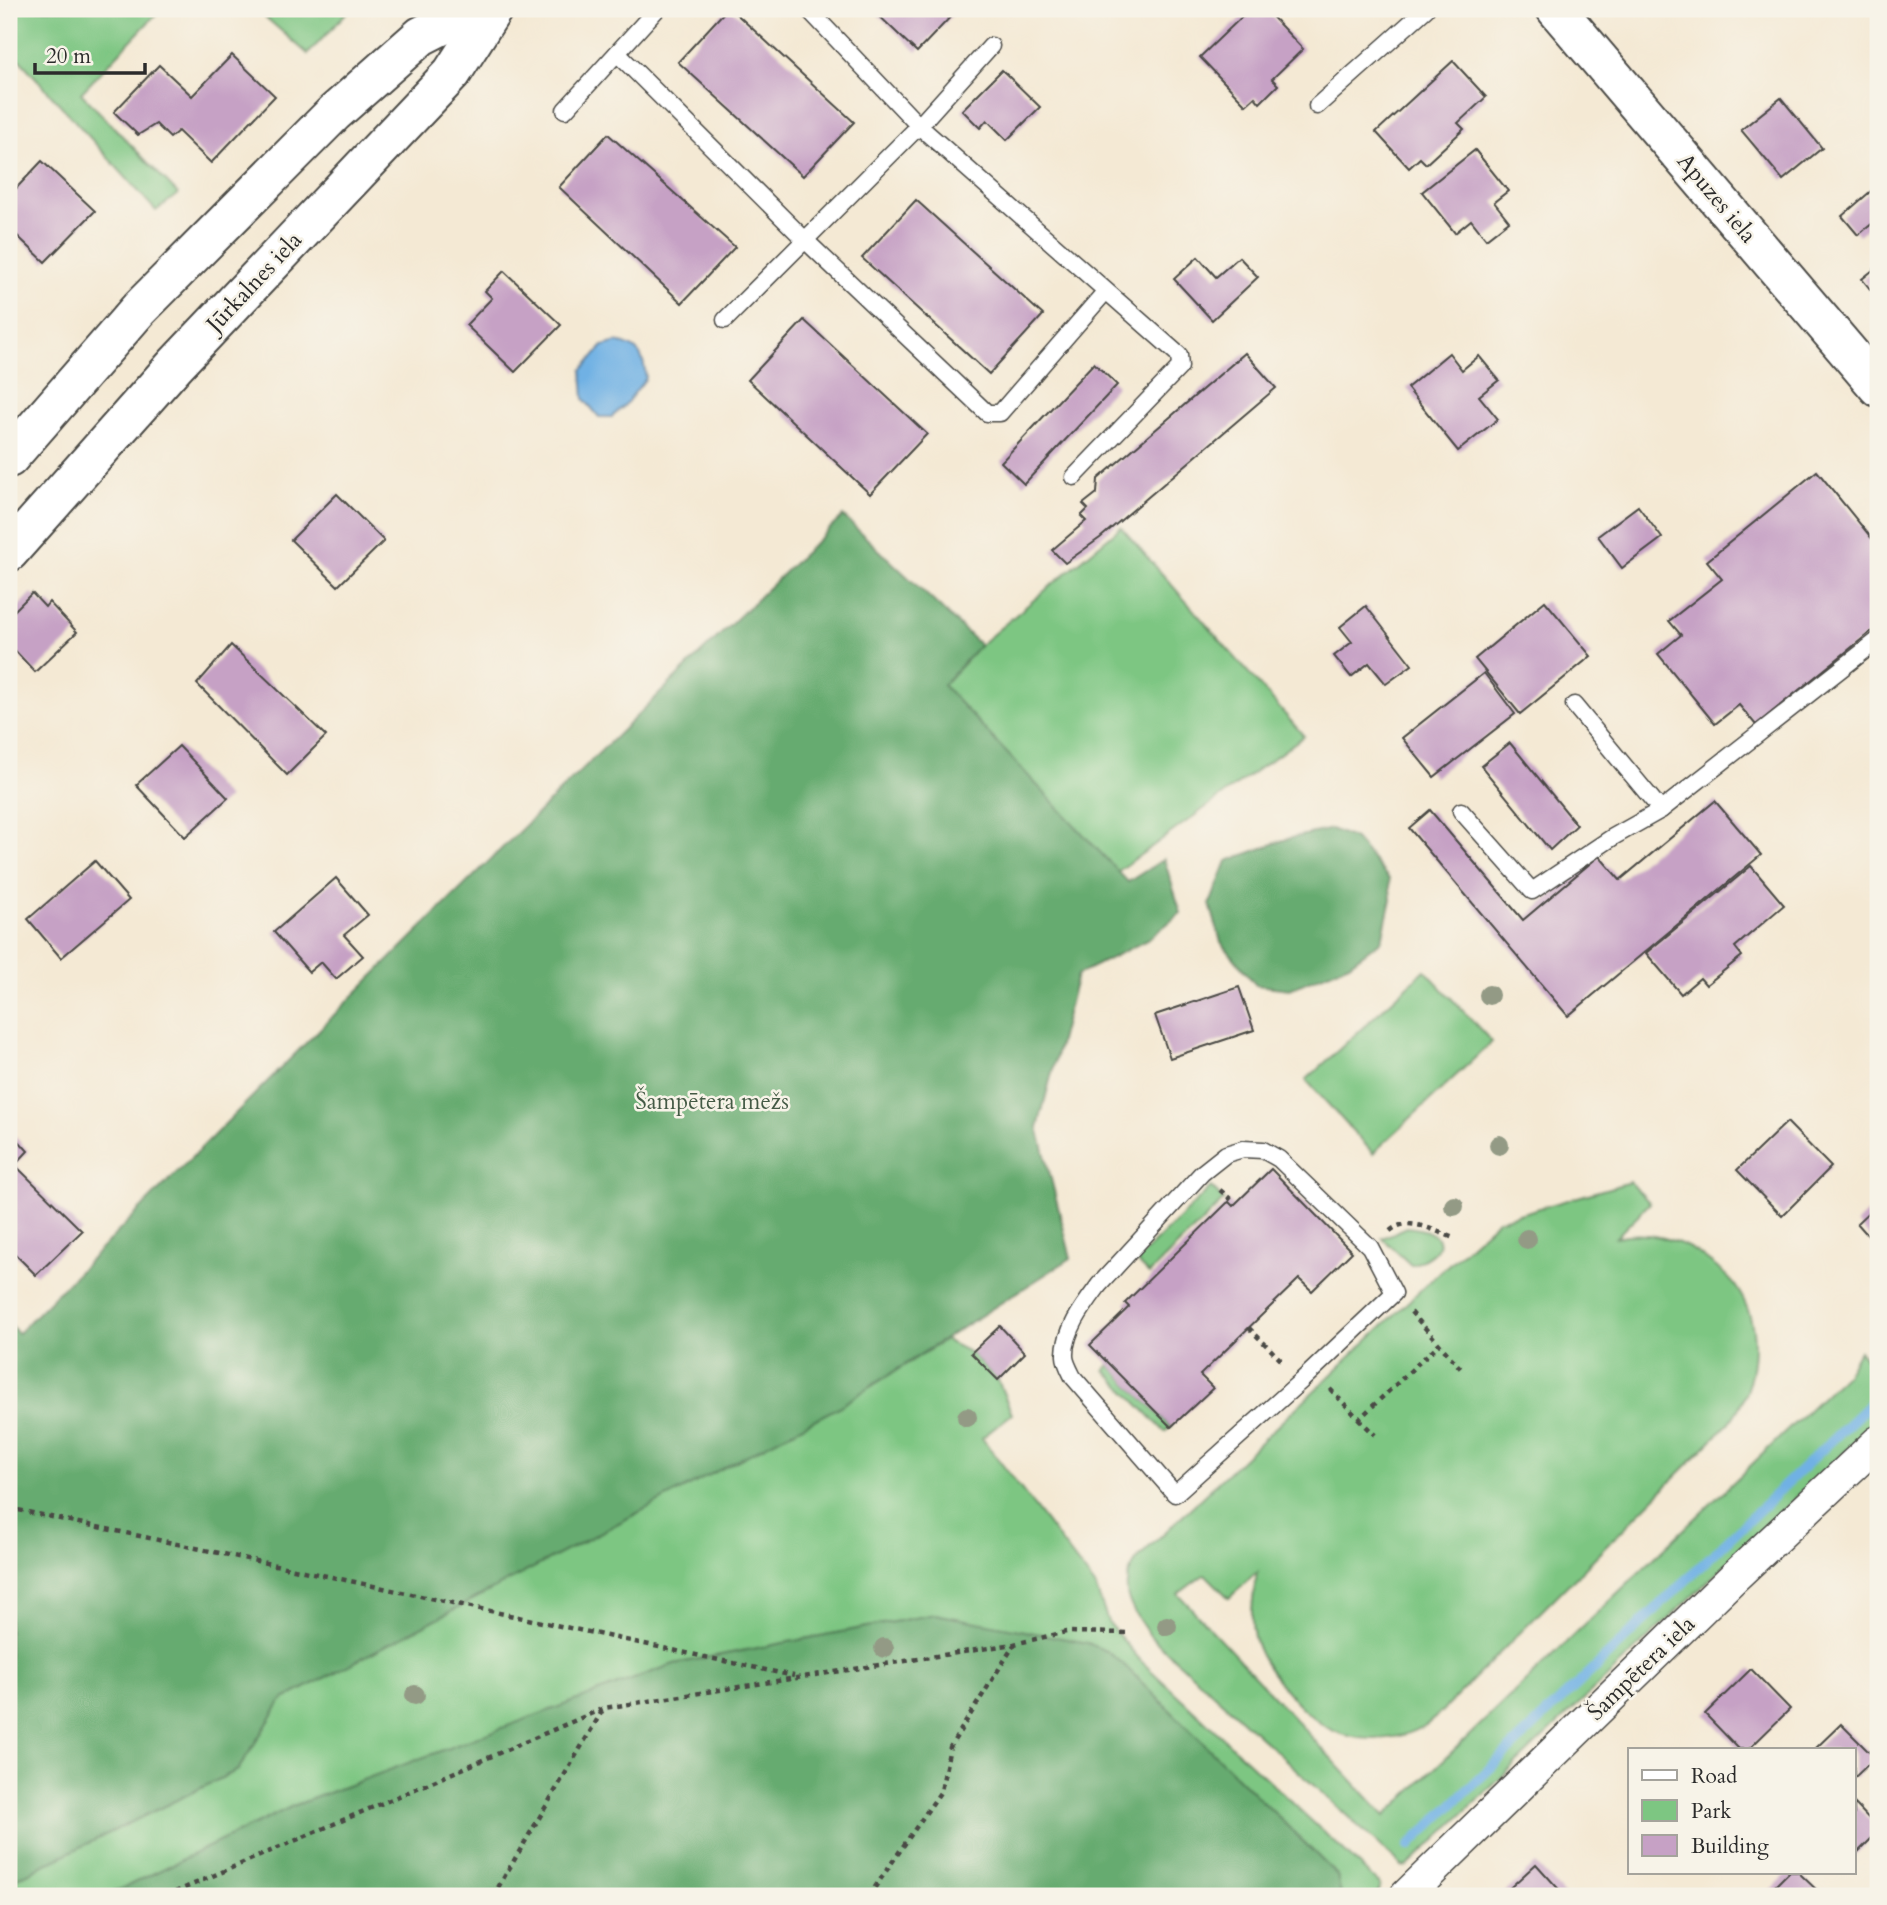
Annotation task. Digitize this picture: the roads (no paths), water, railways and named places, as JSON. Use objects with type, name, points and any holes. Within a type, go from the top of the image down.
[{"type":"street","points":[[9,458],[139,309],[334,113],[421,36],[474,9]]},
{"type":"street","name":"Jūrkalnes iela","points":[[9,552],[176,364],[452,73],[493,9]]},
{"type":"street","name":"Apuzes iela","points":[[1556,9],[1878,387]]},
{"type":"street","name":"Šampētera iela","points":[[1406,1896],[1733,1578],[1878,1442]]},
{"type":"lane","points":[[565,110],[657,9]]},
{"type":"lane","points":[[808,9],[919,126],[1179,355],[1180,367],[1074,477]]},
{"type":"lane","points":[[1317,106],[1426,9]]},
{"type":"lane","points":[[725,320],[919,126],[991,46]]},
{"type":"lane","points":[[617,53],[805,240],[988,413],[1000,413],[1105,292]]},
{"type":"lane","points":[[1461,811],[1532,891],[1613,837],[1661,810],[1878,640]]},
{"type":"lane","points":[[1574,705],[1661,810]]},
{"type":"lane","points":[[1243,1149],[1264,1150],[1279,1159],[1370,1247],[1394,1293],[1312,1371],[1175,1494],[1073,1377],[1064,1357],[1070,1331],[1099,1285],[1202,1173],[1226,1154],[1243,1149]]},
{"type":"water","points":[[617,342],[636,350],[642,358],[646,378],[612,417],[599,417],[584,399],[582,370],[603,346]]},
{"type":"waterway","points":[[1409,1846],[1878,1396]]},
{"type":"park label","name":"Šampētera mežs","points":[[712,1101]]}]
